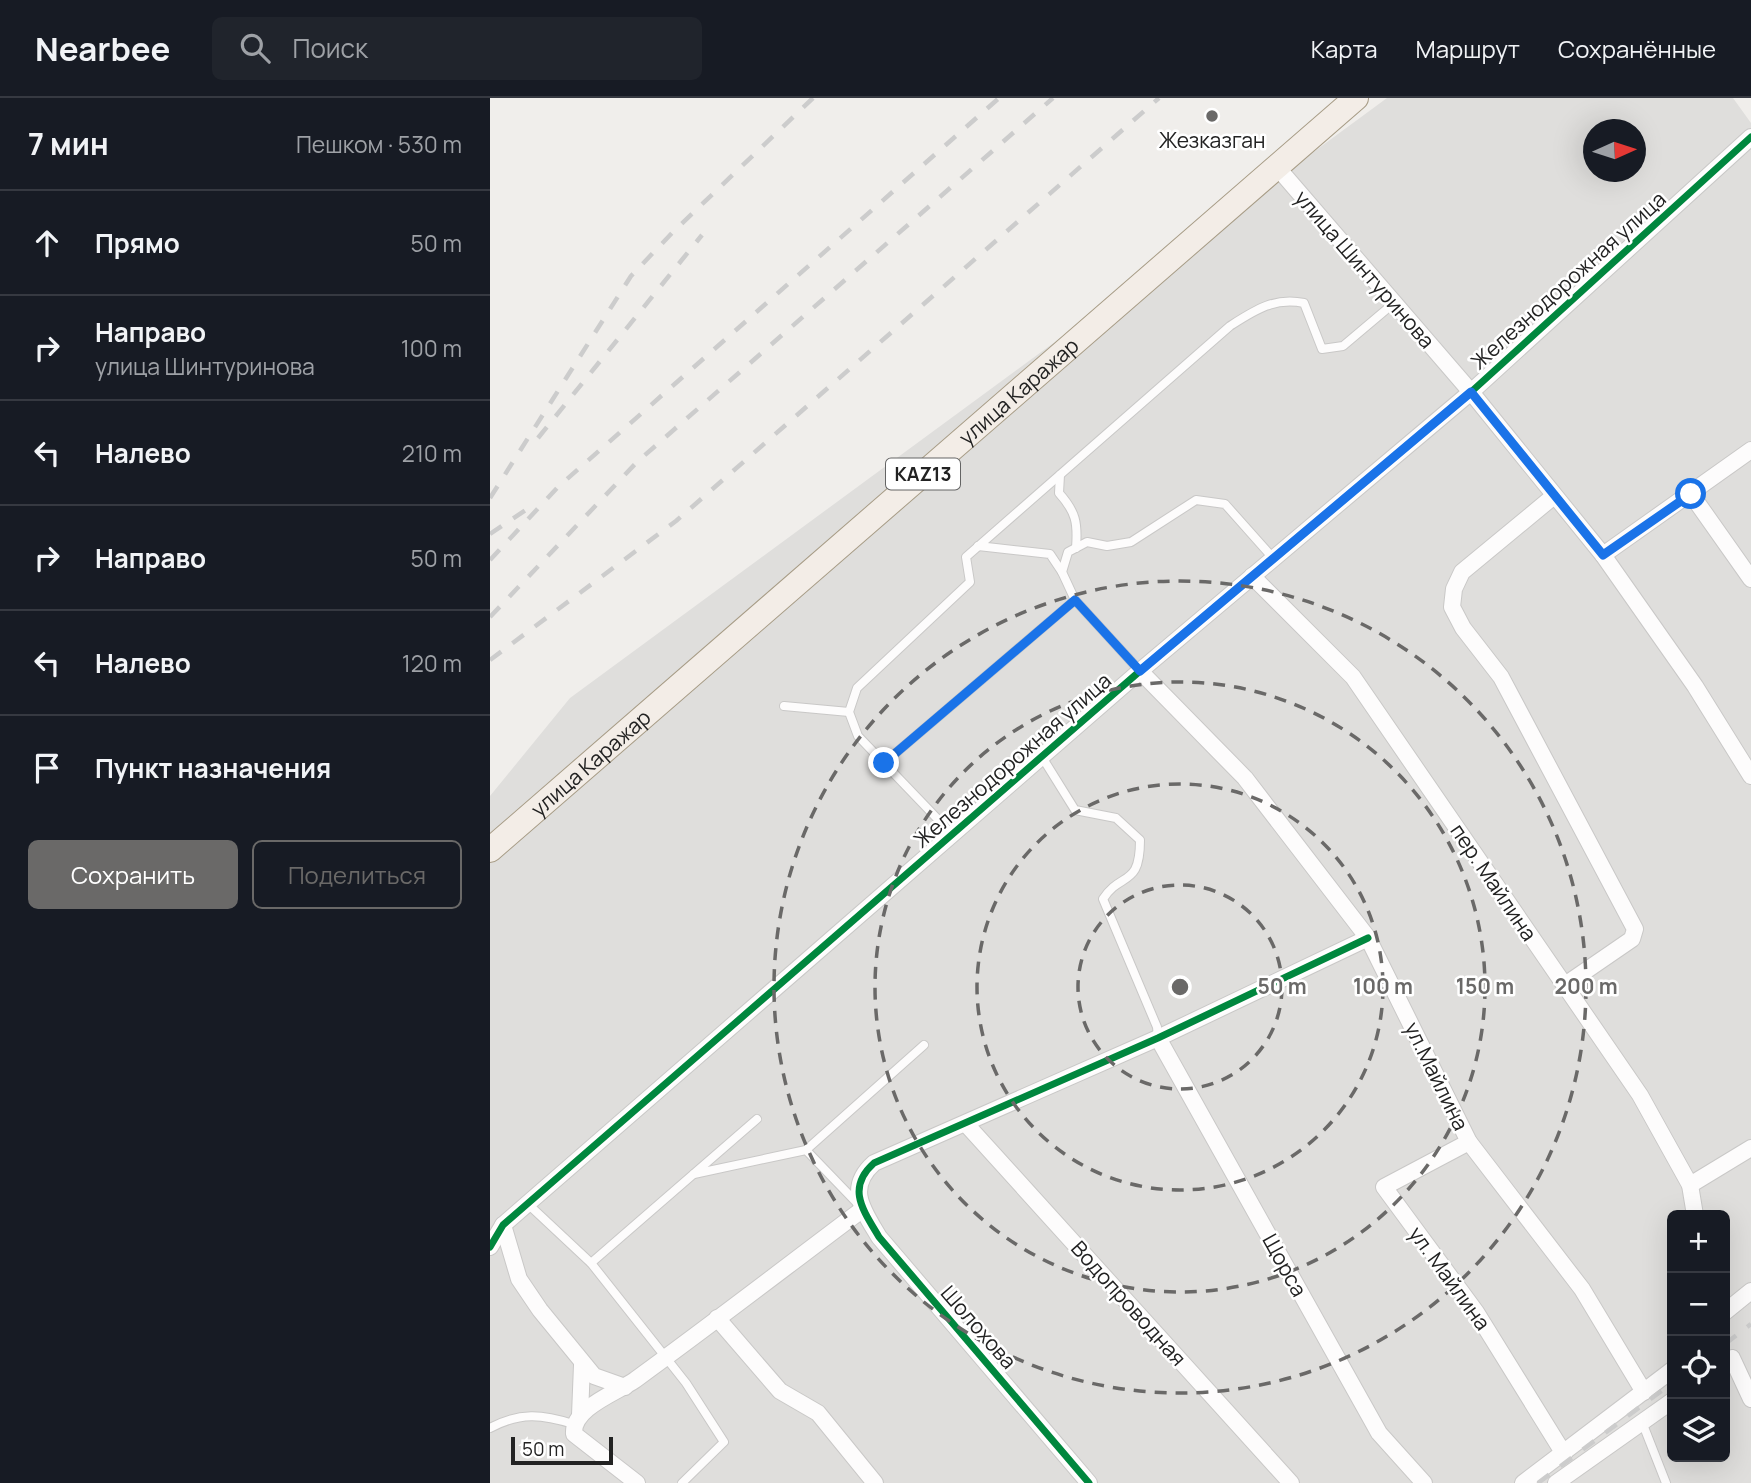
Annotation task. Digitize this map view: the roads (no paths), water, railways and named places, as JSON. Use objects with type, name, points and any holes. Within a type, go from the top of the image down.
[{"type":"main road","name":"улица Каражар","points":[[490,850],[1356,98]]},
{"type":"street","name":"Железнодорожная улица","points":[[490,1247],[503,1225],[1140,671],[1471,392],[1751,137]]},
{"type":"street","name":"улица Шинтуринова","points":[[1277,167],[1471,392],[1603,555],[1695,686],[1751,776]]},
{"type":"street","points":[[1603,555],[1751,450]]},
{"type":"street","points":[[1691,494],[1751,579]]},
{"type":"street","points":[[1554,496],[1462,572],[1454,589],[1452,607],[1463,628],[1500,677],[1635,929],[1632,939],[1565,985]]},
{"type":"street","name":"пер. Майлина","points":[[1252,576],[1353,677],[1640,1095],[1690,1185],[1694,1210]]},
{"type":"street","name":"ул.Майлина","points":[[1140,671],[1245,778],[1368,938],[1469,1142],[1582,1289],[1644,1392]]},
{"type":"street","points":[[966,1124],[1158,1038],[1368,938]]},
{"type":"street","name":"Щорса","points":[[1158,1038],[1380,1433],[1400,1460],[1424,1483]]},
{"type":"street","name":"Шолохова","points":[[966,1124],[874,1163],[862,1174],[858,1184],[863,1209],[879,1237],[1090,1483]]},
{"type":"street","name":"Водопроводная","points":[[966,1124],[1291,1483]]},
{"type":"street","name":"ул. Майлина","points":[[1469,1142],[1384,1187],[1476,1312],[1564,1454]]},
{"type":"street","points":[[1690,1185],[1751,1148]]},
{"type":"street","points":[[576,1420],[664,1359],[863,1209]]},
{"type":"street","points":[[503,1225],[519,1279],[582,1365],[605,1382],[625,1387]]},
{"type":"street","points":[[1730,1308],[1751,1291]]},
{"type":"street","points":[[717,1318],[780,1391],[818,1413],[875,1483]]},
{"type":"street","points":[[1730,1360],[1732,1359],[1751,1399]]},
{"type":"street","points":[[582,1365],[574,1433],[637,1483]]},
{"type":"street","points":[[1523,1483],[1667,1374]]},
{"type":"street","points":[[1556,1483],[1575,1477],[1667,1405]]},
{"type":"lane","points":[[953,834],[858,736],[849,712],[857,688],[970,582],[965,557],[1230,326],[1265,304],[1286,300],[1304,303],[1322,349],[1343,345],[1395,303]]},
{"type":"lane","points":[[1060,475],[1059,493],[1073,509],[1078,524],[1076,548]]},
{"type":"lane","points":[[1062,572],[1068,552],[1087,542],[1107,546],[1131,542],[1196,500],[1224,504],[1273,558]]},
{"type":"lane","points":[[978,546],[1049,554],[1062,572],[1075,600],[1140,671]]},
{"type":"lane","points":[[884,763],[1075,600]]},
{"type":"lane","points":[[783,706],[849,712]]},
{"type":"lane","points":[[1042,757],[1075,810],[1116,818],[1140,840],[1140,860],[1131,877],[1107,892],[1103,899],[1157,1027],[1158,1038]]},
{"type":"lane","points":[[691,1174],[806,1150],[924,1045]]},
{"type":"lane","points":[[590,1263],[757,1119]]},
{"type":"lane","points":[[806,1150],[863,1209]]},
{"type":"lane","points":[[529,1205],[590,1263],[685,1383],[724,1442],[682,1483]]},
{"type":"lane","points":[[490,1428],[524,1415],[576,1420]]},
{"type":"lane","points":[[1643,1422],[1665,1483]]},
{"type":"railway","points":[[490,498],[631,276],[813,98]]},
{"type":"railway","points":[[490,560],[558,487],[999,98]]},
{"type":"railway","points":[[490,617],[637,462],[1053,98]]},
{"type":"railway","points":[[490,660],[676,521],[1159,98]]},
{"type":"railway","points":[[538,438],[702,235]]},
{"type":"railway","points":[[490,534],[533,505]]},
{"type":"railway","points":[[1730,1340],[1751,1324]]},
{"type":"railway","points":[[1538,1483],[1667,1387]]},
{"type":"place","name":"Жезказган","points":[[1212,116]]}]
